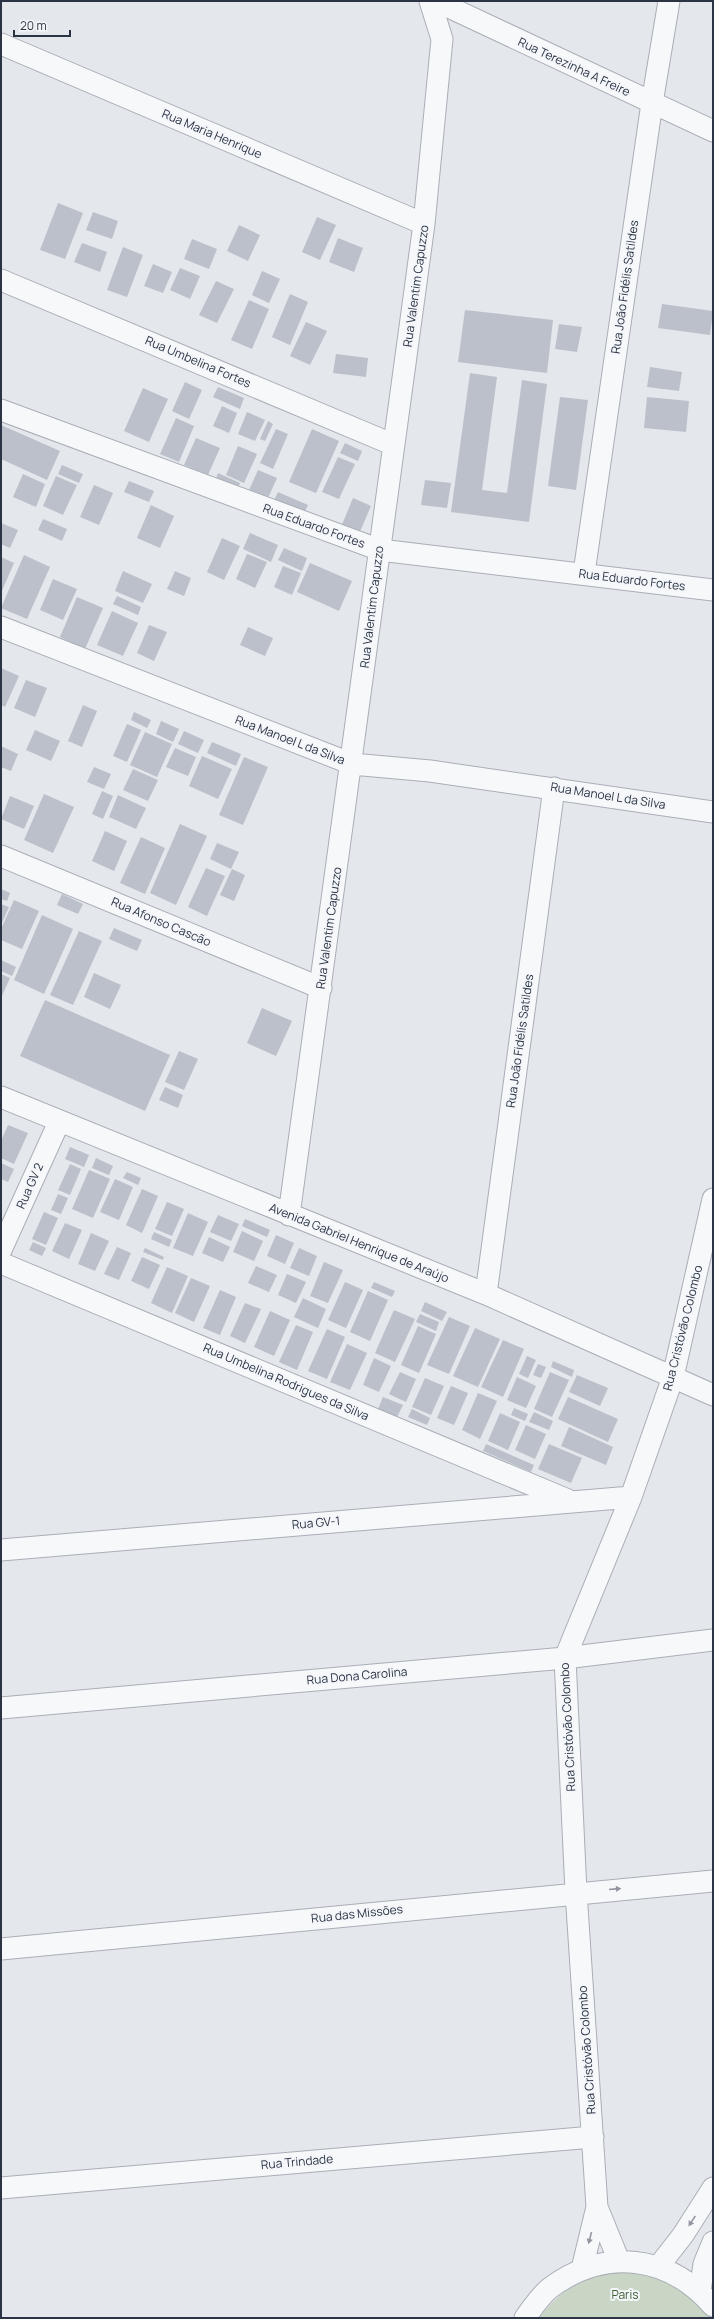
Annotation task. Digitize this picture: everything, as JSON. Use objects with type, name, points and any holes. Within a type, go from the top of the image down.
[{"type":"street","name":"Rua Valentim Capuzzo","points":[[289,1215],[352,764],[424,224],[442,39],[430,1]]},
{"type":"street","name":"Rua Terezinha A Freire","points":[[436,1],[713,131]]},
{"type":"street","name":"Rua João Fidélis Satildes","points":[[584,573],[652,103],[670,1]]},
{"type":"street","name":"Rua Maria Henrique","points":[[1,44],[424,224]]},
{"type":"street","name":"Rua Umbelina Fortes","points":[[1,280],[394,445]]},
{"type":"street","name":"Rua Eduardo Fortes","points":[[1,410],[380,550],[584,573],[713,590]]},
{"type":"street","name":"Rua Manoel L da Silva","points":[[1,627],[352,764],[430,771],[713,812]]},
{"type":"street","name":"Rua João Fidélis Satildes","points":[[486,1294],[554,788]]},
{"type":"street","name":"Rua Afonso Cascão","points":[[1,856],[321,988]]},
{"type":"street","name":"Avenida Gabriel Henrique de Araújo","points":[[1,1097],[59,1122],[486,1294],[713,1395]]},
{"type":"street","name":"Rua GV 2","points":[[1,1250],[59,1122]]},
{"type":"street","name":"Rua Cristóvão Colombo","points":[[619,2261],[598,2207],[576,1892],[565,1658],[631,1497],[673,1377],[713,1199]]},
{"type":"street","name":"Rua Umbelina Rodrigues da Silva","points":[[1,1263],[572,1502]]},
{"type":"street","name":"Rua GV-1","points":[[1,1550],[631,1497]]},
{"type":"street","name":"Rua Dona Carolina","points":[[1,1708],[565,1658],[713,1640]]},
{"type":"street","name":"Rua das Missões","points":[[1,1949],[576,1892],[713,1881]]},
{"type":"street","name":"Rua Trindade","points":[[1,2188],[593,2137]]},
{"type":"street","points":[[658,2267],[683,2235],[713,2188]]},
{"type":"street","name":"Rua Cristóvão Colombo","points":[[582,2269],[598,2207]]},
{"type":"street","points":[[707,2298],[704,2264],[713,2242]]},
{"type":"street","points":[[525,2318],[549,2288],[582,2269],[600,2263],[619,2261],[658,2267],[677,2274],[707,2298]]},
{"type":"green space","name":"Paris","points":[[614,2271],[648,2273],[667,2279],[693,2296],[707,2310],[712,2318],[539,2318],[556,2299],[572,2287],[591,2278]]},
{"type":"building","points":[[58,203],[83,213],[65,259],[40,250]]},
{"type":"building","points":[[93,212],[118,221],[112,239],[86,230]]},
{"type":"building","points":[[317,217],[336,225],[320,260],[302,252]]},
{"type":"building","points":[[239,225],[260,235],[248,261],[227,251]]},
{"type":"building","points":[[338,238],[363,248],[354,272],[329,262]]},
{"type":"building","points":[[192,239],[217,249],[209,269],[184,259]]},
{"type":"building","points":[[82,243],[107,252],[100,272],[74,262]]},
{"type":"building","points":[[123,247],[143,255],[127,297],[107,290]]},
{"type":"building","points":[[153,264],[172,272],[163,293],[144,286]]},
{"type":"building","points":[[180,268],[200,276],[190,299],[170,290]]},
{"type":"building","points":[[262,271],[280,279],[269,303],[252,295]]},
{"type":"building","points":[[216,281],[234,289],[217,323],[199,315]]},
{"type":"building","points":[[290,294],[308,302],[290,345],[272,337]]},
{"type":"building","points":[[249,300],[269,309],[252,349],[231,340]]},
{"type":"building","points":[[662,304],[713,311],[710,335],[658,328]]},
{"type":"building","points":[[465,310],[553,320],[547,373],[458,362]]},
{"type":"building","points":[[306,322],[327,331],[310,365],[290,356]]},
{"type":"building","points":[[559,324],[582,327],[577,352],[555,349]]},
{"type":"building","points":[[336,354],[368,358],[366,377],[333,373]]},
{"type":"building","points":[[650,367],[682,372],[679,391],[647,387]]},
{"type":"building","points":[[470,373],[497,377],[482,490],[507,493],[522,380],[547,384],[529,522],[451,512]]},
{"type":"building","points":[[185,382],[202,390],[189,419],[172,411]]},
{"type":"building","points":[[218,387],[244,398],[240,409],[213,397]]},
{"type":"building","points":[[143,388],[168,399],[149,442],[124,431]]},
{"type":"building","points":[[560,397],[588,400],[576,490],[548,486]]},
{"type":"building","points":[[647,397],[689,401],[686,432],[644,428]]},
{"type":"building","points":[[222,406],[237,413],[229,433],[213,426]]},
{"type":"building","points":[[247,412],[265,420],[255,441],[238,434]]},
{"type":"building","points":[[176,418],[194,426],[179,462],[160,454]]},
{"type":"building","points":[[268,421],[273,424],[265,441],[260,439]]},
{"type":"building","points":[[1,425],[60,451],[47,480],[1,459]]},
{"type":"building","points":[[276,429],[288,434],[273,469],[260,463]]},
{"type":"building","points":[[312,429],[339,441],[316,493],[289,482]]},
{"type":"building","points":[[196,438],[220,448],[208,475],[184,465]]},
{"type":"building","points":[[345,443],[362,451],[358,461],[340,453]]},
{"type":"building","points":[[238,446],[257,454],[244,483],[226,475]]},
{"type":"building","points":[[338,457],[355,464],[339,499],[322,492]]},
{"type":"building","points":[[62,465],[83,474],[79,483],[58,474]]},
{"type":"building","points":[[258,470],[277,478],[268,498],[249,490]]},
{"type":"building","points":[[218,473],[240,483],[237,491],[215,481]]},
{"type":"building","points":[[23,474],[45,484],[36,507],[13,497]]},
{"type":"building","points":[[56,476],[77,485],[63,515],[43,506]]},
{"type":"building","points":[[425,480],[451,483],[447,508],[421,505]]},
{"type":"building","points":[[129,481],[154,491],[149,502],[124,492]]},
{"type":"building","points":[[94,485],[113,493],[99,525],[80,517]]},
{"type":"building","points":[[278,492],[308,505],[302,518],[272,504]]},
{"type":"building","points":[[353,498],[371,506],[359,534],[341,527]]},
{"type":"building","points":[[151,505],[174,516],[160,548],[137,538]]},
{"type":"building","points":[[43,519],[67,529],[62,541],[38,530]]},
{"type":"building","points":[[1,523],[18,530],[10,548],[1,544]]},
{"type":"building","points":[[250,533],[278,545],[271,562],[243,549]]},
{"type":"building","points":[[222,538],[240,546],[224,580],[207,572]]},
{"type":"building","points":[[284,548],[307,558],[302,571],[278,560]]},
{"type":"building","points":[[247,554],[267,562],[255,588],[236,579]]},
{"type":"building","points":[[24,555],[50,567],[27,619],[1,608]]},
{"type":"building","points":[[1,557],[14,563],[1,593]]},
{"type":"building","points":[[310,563],[352,581],[339,611],[297,592]]},
{"type":"building","points":[[283,566],[301,573],[292,595],[274,587]]},
{"type":"building","points":[[123,571],[152,584],[143,603],[115,591]]},
{"type":"building","points":[[175,571],[191,578],[184,596],[167,589]]},
{"type":"building","points":[[53,579],[77,589],[63,620],[40,610]]},
{"type":"building","points":[[117,596],[141,607],[138,615],[113,604]]},
{"type":"building","points":[[77,597],[103,608],[85,649],[60,637]]},
{"type":"building","points":[[112,611],[138,623],[123,656],[97,645]]},
{"type":"building","points":[[149,625],[167,632],[154,661],[137,653]]},
{"type":"building","points":[[248,627],[273,638],[265,656],[240,645]]},
{"type":"building","points":[[1,668],[19,676],[5,707],[1,705]]},
{"type":"building","points":[[26,680],[47,688],[35,717],[14,708]]},
{"type":"building","points":[[83,705],[97,711],[82,747],[68,741]]},
{"type":"building","points":[[134,712],[151,720],[147,728],[131,720]]},
{"type":"building","points":[[161,721],[179,729],[173,742],[156,734]]},
{"type":"building","points":[[127,724],[141,730],[127,762],[113,756]]},
{"type":"building","points":[[35,730],[60,741],[51,761],[26,750]]},
{"type":"building","points":[[184,731],[204,740],[198,753],[178,744]]},
{"type":"building","points":[[145,732],[172,744],[157,777],[130,765]]},
{"type":"building","points":[[212,742],[241,754],[236,766],[207,753]]},
{"type":"building","points":[[1,746],[18,754],[11,771],[1,767]]},
{"type":"building","points":[[175,748],[196,757],[188,776],[166,767]]},
{"type":"building","points":[[202,756],[232,769],[218,799],[189,786]]},
{"type":"building","points":[[244,757],[268,767],[243,825],[219,815]]},
{"type":"building","points":[[94,767],[111,774],[104,789],[87,782]]},
{"type":"building","points":[[133,769],[158,780],[148,801],[123,790]]},
{"type":"building","points":[[102,791],[113,796],[103,819],[92,814]]},
{"type":"building","points":[[44,794],[74,807],[53,853],[24,840]]},
{"type":"building","points":[[118,795],[146,808],[136,829],[109,817]]},
{"type":"building","points":[[10,796],[34,806],[24,829],[1,819]]},
{"type":"building","points":[[180,824],[207,836],[176,905],[150,893]]},
{"type":"building","points":[[105,831],[127,841],[114,871],[92,861]]},
{"type":"building","points":[[141,837],[165,848],[145,894],[120,883]]},
{"type":"building","points":[[217,843],[239,852],[231,869],[210,859]]},
{"type":"building","points":[[206,868],[225,876],[207,916],[188,907]]},
{"type":"building","points":[[232,869],[245,875],[234,901],[220,895]]},
{"type":"building","points":[[1,889],[10,893],[7,901],[1,899]]},
{"type":"building","points":[[62,894],[83,904],[78,914],[57,905]]},
{"type":"building","points":[[14,900],[39,911],[22,949],[1,940],[1,929]]},
{"type":"building","points":[[1,904],[9,907],[1,925]]},
{"type":"building","points":[[42,915],[73,929],[44,994],[14,980]]},
{"type":"building","points":[[114,928],[142,940],[137,951],[109,939]]},
{"type":"building","points":[[79,931],[102,941],[73,1005],[50,995]]},
{"type":"building","points":[[1,960],[16,967],[12,976],[1,971]]},
{"type":"building","points":[[94,973],[121,985],[110,1009],[84,997]]},
{"type":"building","points":[[1,974],[10,978],[1,998]]},
{"type":"building","points":[[45,1000],[170,1055],[145,1111],[20,1056]]},
{"type":"building","points":[[262,1008],[292,1021],[276,1056],[247,1043]]},
{"type":"building","points":[[179,1051],[198,1059],[184,1090],[165,1082]]},
{"type":"building","points":[[165,1087],[183,1095],[178,1108],[159,1100]]},
{"type":"building","points":[[8,1125],[28,1133],[14,1164],[1,1158],[1,1141]]},
{"type":"building","points":[[70,1147],[89,1155],[84,1167],[65,1159]]},
{"type":"building","points":[[96,1158],[113,1166],[109,1175],[92,1168]]},
{"type":"building","points":[[1,1163],[14,1169],[8,1182],[1,1179]]},
{"type":"building","points":[[70,1164],[81,1169],[70,1195],[58,1190]]},
{"type":"building","points":[[89,1170],[110,1179],[93,1218],[72,1209]]},
{"type":"building","points":[[127,1172],[141,1178],[138,1185],[123,1178]]},
{"type":"building","points":[[115,1179],[133,1187],[119,1220],[100,1212]]},
{"type":"building","points":[[142,1189],[158,1196],[142,1233],[126,1225]]},
{"type":"building","points":[[58,1194],[68,1198],[61,1214],[51,1210]]},
{"type":"building","points":[[167,1202],[184,1209],[172,1236],[155,1229]]},
{"type":"building","points":[[44,1212],[58,1218],[46,1245],[32,1239]]},
{"type":"building","points":[[188,1213],[208,1222],[193,1256],[173,1248]]},
{"type":"building","points":[[218,1215],[239,1224],[231,1241],[210,1232]]},
{"type":"building","points":[[245,1219],[270,1230],[267,1237],[242,1226]]},
{"type":"building","points":[[65,1223],[82,1230],[69,1259],[52,1251]]},
{"type":"building","points":[[242,1231],[263,1241],[254,1261],[233,1252]]},
{"type":"building","points":[[154,1232],[172,1240],[169,1247],[151,1239]]},
{"type":"building","points":[[91,1233],[109,1241],[95,1271],[78,1264]]},
{"type":"building","points":[[276,1235],[294,1243],[285,1264],[267,1256]]},
{"type":"building","points":[[209,1237],[230,1247],[223,1262],[202,1253]]},
{"type":"building","points":[[33,1242],[46,1248],[42,1256],[29,1250]]},
{"type":"building","points":[[117,1247],[131,1253],[119,1280],[104,1274]]},
{"type":"building","points":[[145,1248],[164,1257],[163,1260],[143,1252]]},
{"type":"building","points":[[299,1248],[317,1256],[309,1276],[290,1268]]},
{"type":"building","points":[[142,1257],[160,1265],[149,1289],[131,1281]]},
{"type":"building","points":[[324,1262],[343,1270],[328,1303],[310,1296]]},
{"type":"building","points":[[256,1266],[277,1275],[269,1292],[248,1283]]},
{"type":"building","points":[[167,1267],[188,1276],[172,1313],[151,1303]]},
{"type":"building","points":[[287,1274],[306,1282],[296,1303],[278,1295]]},
{"type":"building","points":[[191,1278],[210,1286],[194,1322],[175,1313]]},
{"type":"building","points":[[345,1282],[363,1290],[346,1328],[328,1320]]},
{"type":"building","points":[[374,1282],[395,1291],[392,1297],[371,1288]]},
{"type":"building","points":[[220,1290],[236,1297],[220,1335],[203,1328]]},
{"type":"building","points":[[368,1291],[388,1300],[370,1341],[350,1332]]},
{"type":"building","points":[[303,1298],[326,1309],[318,1328],[294,1317]]},
{"type":"building","points":[[425,1302],[447,1312],[442,1321],[421,1311]]},
{"type":"building","points":[[245,1303],[261,1309],[245,1343],[230,1336]]},
{"type":"building","points":[[394,1310],[415,1319],[395,1362],[375,1353]]},
{"type":"building","points":[[270,1311],[290,1320],[274,1356],[254,1347]]},
{"type":"building","points":[[420,1314],[439,1322],[436,1331],[416,1322]]},
{"type":"building","points":[[449,1317],[470,1326],[449,1374],[427,1365]]},
{"type":"building","points":[[296,1325],[313,1332],[297,1370],[279,1362]]},
{"type":"building","points":[[418,1326],[436,1334],[419,1373],[401,1365]]},
{"type":"building","points":[[475,1328],[500,1339],[478,1387],[453,1376]]},
{"type":"building","points":[[327,1329],[345,1337],[327,1379],[308,1371]]},
{"type":"building","points":[[503,1340],[524,1349],[503,1397],[481,1387]]},
{"type":"building","points":[[347,1344],[367,1353],[350,1390],[330,1382]]},
{"type":"building","points":[[527,1356],[536,1360],[528,1378],[519,1374]]},
{"type":"building","points":[[374,1358],[391,1366],[379,1392],[363,1385]]},
{"type":"building","points":[[553,1361],[574,1370],[572,1377],[551,1367]]},
{"type":"building","points":[[538,1364],[546,1367],[541,1378],[533,1375]]},
{"type":"building","points":[[400,1372],[416,1379],[406,1402],[389,1394]]},
{"type":"building","points":[[550,1372],[569,1380],[552,1417],[534,1409]]},
{"type":"building","points":[[577,1375],[608,1388],[600,1406],[569,1392]]},
{"type":"building","points":[[517,1377],[536,1386],[526,1408],[507,1400]]},
{"type":"building","points":[[425,1378],[444,1386],[431,1415],[412,1407]]},
{"type":"building","points":[[451,1386],[468,1393],[454,1425],[437,1418]]},
{"type":"building","points":[[478,1393],[497,1401],[480,1439],[462,1430]]},
{"type":"building","points":[[383,1397],[403,1405],[397,1417],[378,1409]]},
{"type":"building","points":[[568,1397],[618,1419],[608,1442],[558,1419]]},
{"type":"building","points":[[514,1408],[528,1414],[525,1421],[511,1415]]},
{"type":"building","points":[[412,1409],[430,1418],[427,1425],[408,1417]]},
{"type":"building","points":[[534,1412],[553,1421],[549,1430],[529,1422]]},
{"type":"building","points":[[500,1413],[520,1422],[508,1450],[488,1441]]},
{"type":"building","points":[[526,1425],[546,1434],[535,1459],[515,1450]]},
{"type":"building","points":[[569,1427],[613,1447],[606,1465],[561,1446]]},
{"type":"building","points":[[486,1444],[534,1465],[531,1472],[483,1451]]},
{"type":"building","points":[[549,1444],[582,1458],[571,1483],[538,1469]]}]
